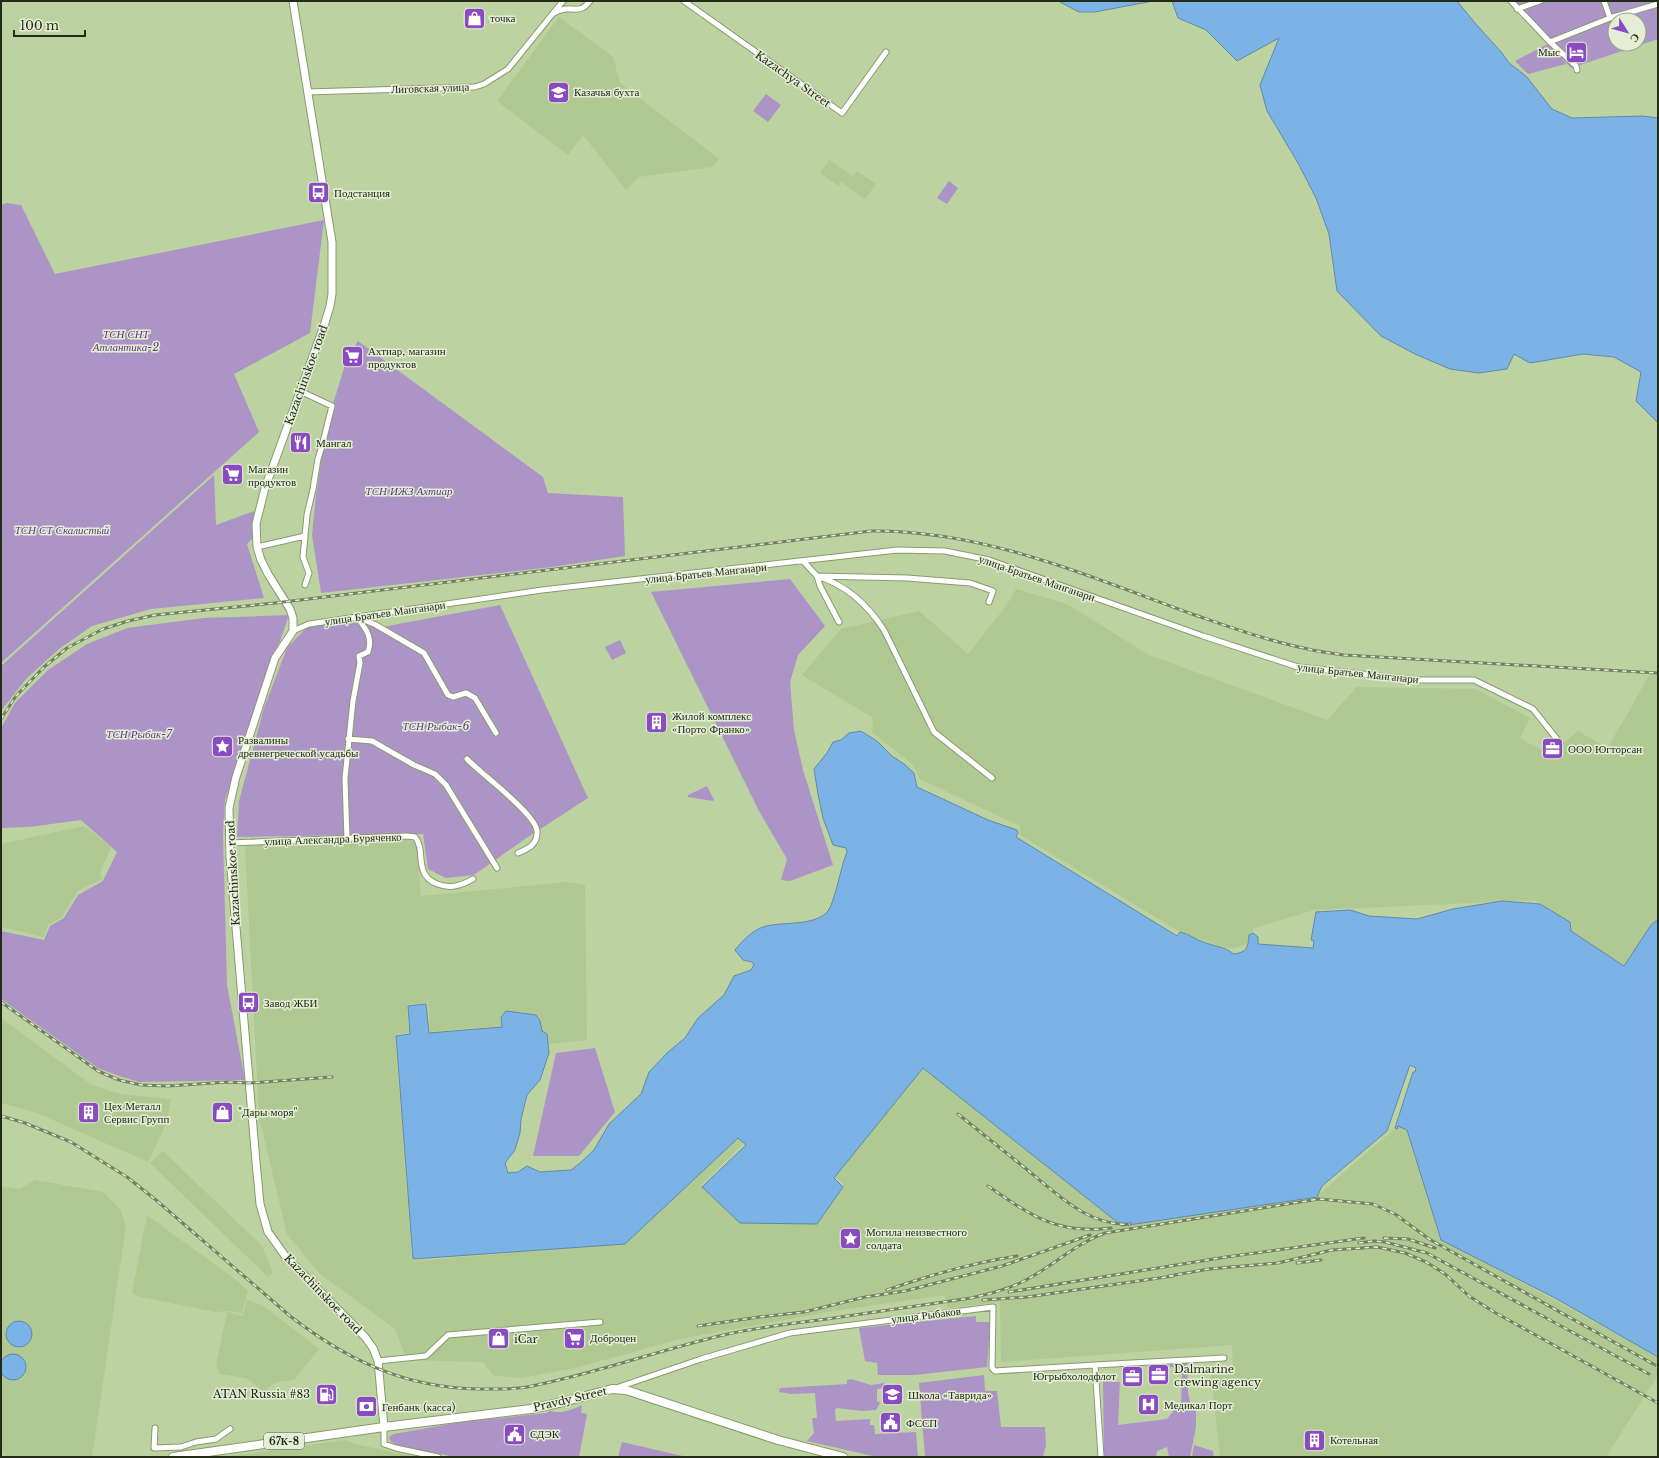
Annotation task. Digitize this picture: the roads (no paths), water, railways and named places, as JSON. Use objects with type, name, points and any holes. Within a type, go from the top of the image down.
[{"type":"main road","name":"Kazachinskoe road","points":[[293,1],[332,242],[333,282],[330,306],[262,498],[256,524],[257,547],[261,560],[290,609],[293,618],[293,631],[275,658],[236,777],[229,808],[229,842],[260,1204],[268,1232],[286,1257],[365,1337],[373,1348],[378,1361],[384,1427]]},
{"type":"main road","name":"Pravdy Street","points":[[384,1427],[531,1409],[612,1389],[626,1390],[825,1455],[843,1457]]},
{"type":"main road","name":"67К-8","points":[[173,1457],[384,1427]]},
{"type":"street","name":"Лиговская улица","points":[[307,92],[475,87],[484,84],[508,69],[563,1]]},
{"type":"street","points":[[554,13],[566,9],[578,10],[586,6],[590,1]]},
{"type":"street","name":"Kazachya Street","points":[[684,1],[842,112],[886,52]]},
{"type":"street","points":[[1512,1],[1550,42],[1576,66],[1577,70]]},
{"type":"street","points":[[1518,9],[1540,1]]},
{"type":"street","points":[[1604,1],[1608,12]]},
{"type":"street","points":[[1631,12],[1658,4]]},
{"type":"street","points":[[1550,42],[1607,19]]},
{"type":"street","points":[[300,391],[332,406],[314,473],[313,489],[306,515],[303,556],[308,573],[305,585]]},
{"type":"street","points":[[257,547],[305,536]]},
{"type":"street","name":"улица Братьев Манганари","points":[[293,631],[309,624],[542,590],[804,562],[897,550],[945,551],[989,560],[1203,636],[1298,667],[1416,680],[1474,680],[1533,709],[1560,743]]},
{"type":"street","points":[[804,562],[817,576],[820,586],[839,622]]},
{"type":"street","points":[[817,576],[907,578],[970,583],[993,591],[989,602]]},
{"type":"street","points":[[817,576],[827,579],[859,598],[876,617],[884,630],[934,732],[992,778]]},
{"type":"street","points":[[357,617],[424,653],[448,695],[453,697],[466,693],[475,698],[496,733]]},
{"type":"street","points":[[347,839],[345,778],[348,739],[355,686],[360,663],[359,656],[368,652],[371,644],[368,632],[357,617]]},
{"type":"street","points":[[348,739],[372,741],[414,765],[435,774],[446,784],[496,868]]},
{"type":"street","points":[[467,759],[534,822],[537,832],[534,842],[530,848],[518,853]]},
{"type":"street","name":"улица Александра Буряченко","points":[[229,842],[407,836],[415,837],[420,843],[423,871],[429,881],[446,887],[459,886],[473,879]]},
{"type":"street","name":"улица Рыбаков","points":[[612,1389],[701,1359],[790,1333],[993,1307],[992,1368],[995,1371],[1095,1365]]},
{"type":"street","points":[[378,1361],[426,1356],[448,1335],[600,1322]]},
{"type":"street","points":[[1101,1457],[1095,1365],[1224,1358]]},
{"type":"street","points":[[384,1427],[384,1444],[438,1457]]},
{"type":"street","points":[[155,1428],[154,1448],[181,1447],[196,1442],[216,1439],[230,1429]]},
{"type":"water","points":[[1058,1],[1153,1],[1095,12],[1079,12]]},
{"type":"water","points":[[1172,1],[1457,1],[1509,63],[1526,76],[1552,109],[1572,118],[1643,116],[1658,118],[1658,423],[1636,401],[1641,372],[1614,357],[1583,354],[1530,363],[1514,354],[1507,369],[1479,373],[1450,369],[1415,354],[1381,336],[1337,291],[1329,234],[1316,198],[1298,163],[1267,111],[1260,85],[1279,38],[1237,61],[1206,30],[1178,18]]},
{"type":"water","points":[[861,731],[877,741],[892,756],[914,773],[917,787],[988,820],[1017,830],[1018,833],[1016,837],[1177,936],[1180,932],[1234,954],[1242,952],[1246,949],[1249,935],[1253,933],[1258,937],[1258,944],[1313,948],[1314,941],[1311,940],[1316,912],[1350,910],[1369,916],[1417,919],[1453,909],[1502,901],[1540,904],[1570,922],[1571,931],[1624,966],[1651,925],[1658,919],[1658,1357],[1555,1298],[1441,1240],[1407,1130],[1398,1126],[1397,1129],[1395,1128],[1413,1072],[1415,1072],[1416,1068],[1410,1065],[1387,1131],[1322,1186],[1317,1197],[1122,1226],[923,1068],[834,1178],[843,1187],[817,1224],[740,1223],[702,1187],[746,1145],[738,1138],[625,1244],[413,1259],[396,1036],[410,1034],[408,1006],[426,1004],[429,1033],[502,1027],[501,1017],[506,1011],[536,1015],[540,1021],[542,1031],[547,1034],[549,1053],[540,1080],[527,1095],[521,1119],[520,1133],[515,1150],[505,1163],[508,1173],[518,1172],[527,1166],[540,1172],[571,1170],[594,1150],[609,1124],[641,1094],[649,1072],[668,1052],[685,1038],[698,1018],[724,995],[734,976],[751,970],[754,965],[752,962],[743,960],[735,950],[744,940],[752,933],[763,927],[806,922],[822,916],[828,911],[833,900],[847,852],[846,848],[833,845],[823,818],[814,769],[827,753],[833,742],[841,740],[849,733]]},
{"type":"water","points":[[19,1321],[28,1325],[32,1334],[28,1343],[19,1347],[10,1343],[6,1334],[10,1325]]},
{"type":"water","points":[[13,1354],[22,1358],[26,1367],[22,1376],[13,1380],[4,1376],[0,1367],[4,1358]]},
{"type":"railway","points":[[1,719],[16,696],[44,667],[67,648],[103,629],[128,621],[155,615],[275,603],[871,531],[913,533],[954,538],[995,547],[1075,571],[1192,614],[1249,633],[1278,642],[1317,651],[1344,655],[1658,673]]},
{"type":"railway","points":[[1,1002],[98,1071],[119,1080],[141,1085],[168,1086],[227,1082],[249,1083],[332,1077]]},
{"type":"railway","points":[[958,1114],[1073,1206],[1100,1220],[1130,1224]]},
{"type":"railway","points":[[1,1116],[25,1123],[71,1142],[127,1177],[156,1200],[290,1316],[333,1346],[378,1369],[426,1383],[452,1387],[479,1389],[512,1389],[526,1387],[557,1381],[728,1334],[778,1325],[971,1298],[1004,1290],[1016,1285],[1043,1270],[1072,1250],[1105,1233],[1319,1199],[1373,1204],[1395,1214],[1429,1239],[1655,1365]]},
{"type":"railway","points":[[988,1186],[1031,1214],[1059,1225],[1092,1229],[1111,1228]]},
{"type":"railway","points":[[698,1326],[804,1312],[865,1297],[905,1291],[1002,1266],[1090,1235]]},
{"type":"railway","points":[[1009,1292],[1226,1257],[1364,1238]]},
{"type":"railway","points":[[1384,1238],[1408,1239],[1435,1248]]},
{"type":"railway","points":[[1359,1243],[1374,1241],[1385,1242],[1427,1253],[1649,1374]]},
{"type":"railway","points":[[1169,1276],[1209,1269],[1278,1263],[1332,1250],[1377,1247],[1405,1253],[1426,1262],[1445,1274],[1469,1296],[1494,1312],[1658,1403]]},
{"type":"railway","points":[[887,1290],[951,1270],[1017,1256]]},
{"type":"railway","points":[[1297,1263],[1321,1260]]},
{"type":"railway","points":[[983,1300],[1027,1297],[1173,1276]]},
{"type":"place","name":"точка","points":[[474,18]]},
{"type":"place","name":"Мыс","points":[[1576,52]]},
{"type":"place","name":"Казачья бухта","points":[[559,92]]},
{"type":"place","name":"Подстанция","points":[[319,193]]},
{"type":"place","name":"Ахтиар, магазин продуктов","points":[[352,357]]},
{"type":"place","name":"Мангал","points":[[300,443]]},
{"type":"place","name":"Магазин продуктов","points":[[233,475]]},
{"type":"place","name":"Жилой комплекс «Порто Франко»","points":[[656,722]]},
{"type":"place","name":"Развалины древнегреческой усадьбы","points":[[223,746]]},
{"type":"place","name":"ООО Югторсан","points":[[1553,749]]},
{"type":"place","name":"Завод ЖБИ","points":[[249,1003]]},
{"type":"place","name":"Цех Металл Сервис Групп","points":[[89,1112]]},
{"type":"place","name":"\"Дары моря\"","points":[[223,1112]]},
{"type":"place","name":"Могила неизвестного солдата","points":[[851,1238]]},
{"type":"place","name":"Доброцен","points":[[574,1338]]},
{"type":"place","name":"iCar","points":[[499,1339]]},
{"type":"place","name":"Dalmarine crewing agency","points":[[1158,1375]]},
{"type":"place","name":"Югрыбхолодфлот","points":[[1132,1376]]},
{"type":"place","name":"ATAN Russia #83","points":[[326,1394]]},
{"type":"place","name":"Школа «Таврида»","points":[[893,1395]]},
{"type":"place","name":"Медикал Порт","points":[[1149,1405]]},
{"type":"place","name":"Генбанк (касса)","points":[[367,1407]]},
{"type":"place","name":"ФССП","points":[[891,1423]]},
{"type":"place","name":"СДЭК","points":[[515,1434]]},
{"type":"place","name":"Котельная","points":[[1315,1440]]},
{"type":"park label","name":"ТСН СНТ Атлантика-2","points":[[126,340]]},
{"type":"park label","name":"ТСН ИЖЗ Ахтиар","points":[[409,491]]},
{"type":"park label","name":"ТСН СТ Скалистый","points":[[62,530]]},
{"type":"park label","name":"ТСН Рыбак-6","points":[[436,726]]},
{"type":"park label","name":"ТСН Рыбак-7","points":[[139,734]]}]
